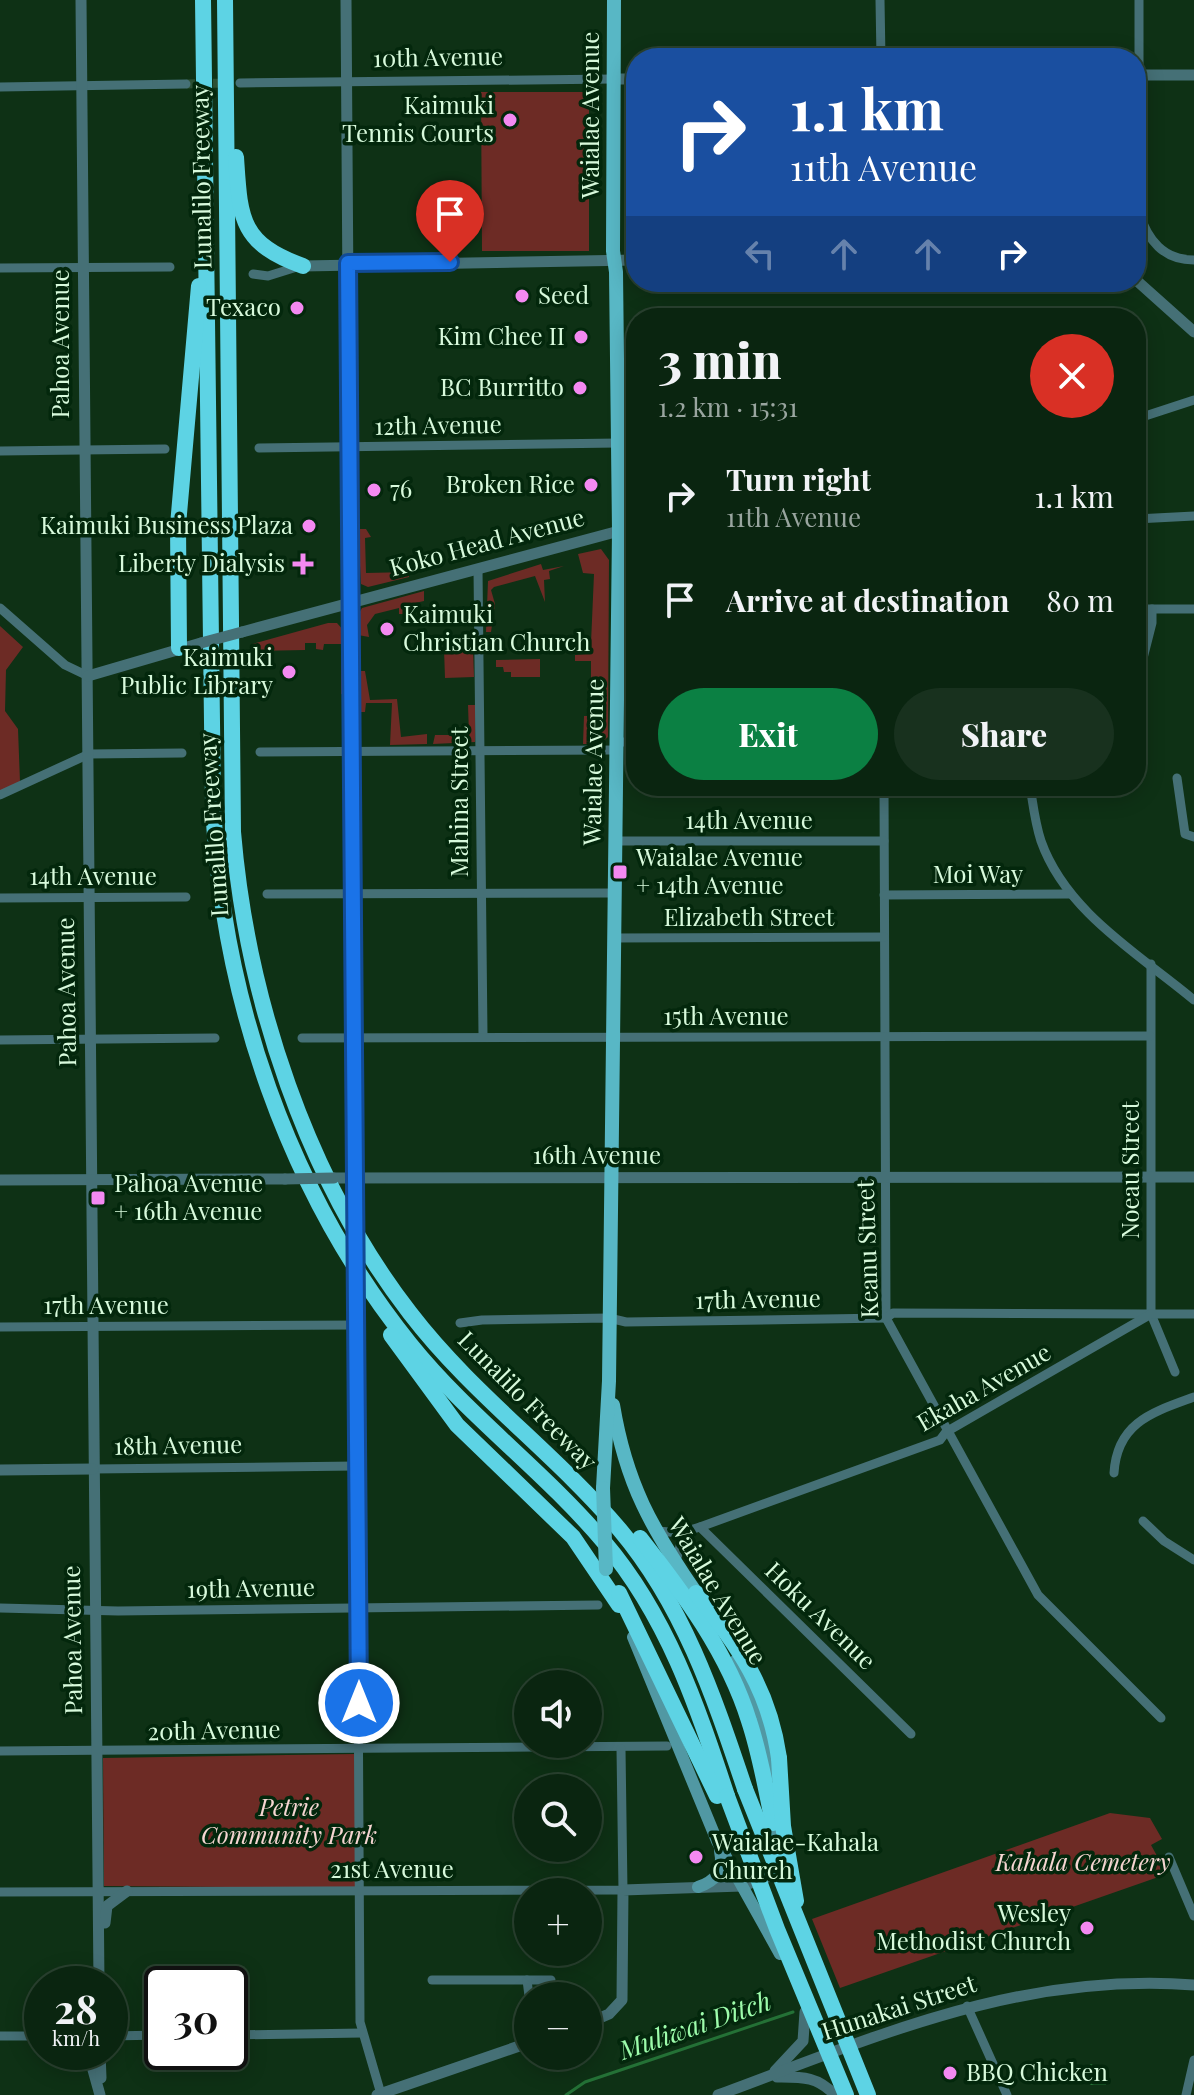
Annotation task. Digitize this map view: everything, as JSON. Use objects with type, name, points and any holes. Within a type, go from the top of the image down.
[{"type":"highway","name":"Lunalilo Freeway","points":[[203,0],[213,802],[221,897],[235,976],[262,1069],[316,1202],[363,1281],[413,1347],[471,1411],[589,1524],[639,1587],[688,1683],[722,1796],[846,2095]]},
{"type":"highway","name":"Lunalilo Freeway","points":[[227,0],[231,785],[236,870],[257,985],[288,1086],[336,1190],[410,1313],[465,1376],[612,1521],[661,1588],[705,1675],[807,1949],[868,2095]]},
{"type":"highway","points":[[227,0],[241,213],[246,227],[261,246],[303,266]]},
{"type":"highway","points":[[179,648],[178,525],[205,213]]},
{"type":"highway","points":[[316,1202],[366,1295],[419,1376],[457,1425],[573,1537],[619,1605]]},
{"type":"highway","points":[[525,1435],[593,1487],[629,1524],[702,1622],[723,1660],[749,1720],[773,1823]]},
{"type":"highway","points":[[608,1574],[722,1796]]},
{"type":"highway","points":[[696,1593],[726,1631],[759,1683],[773,1719],[783,1826],[807,1949]]},
{"type":"main road","name":"Waialae Avenue","points":[[614,0],[614,260],[619,531],[609,1381],[603,1488],[608,1574],[717,1841],[777,1947],[838,2095]]},
{"type":"main road","name":"Waialae Avenue","points":[[609,1381],[618,1435],[631,1480],[653,1529],[736,1658],[759,1716],[768,1750],[773,1823],[782,1872],[875,2095]]},
{"type":"main road","points":[[698,1887],[713,1880],[721,1867],[717,1841]]},
{"type":"street","name":"Pahoa Avenue","points":[[81,0],[99,1966]]},
{"type":"street","points":[[346,0],[350,448],[348,603],[362,2033],[379,2094],[514,2048]]},
{"type":"street","points":[[880,0],[881,48]]},
{"type":"street","points":[[1138,48],[1139,0]]},
{"type":"street","points":[[1146,75],[1194,75]]},
{"type":"street","name":"10th Avenue","points":[[240,83],[626,79]]},
{"type":"street","points":[[0,87],[186,84]]},
{"type":"street","points":[[1146,227],[1164,254],[1189,260]]},
{"type":"street","points":[[253,274],[270,275],[303,266],[348,263],[626,260]]},
{"type":"street","points":[[0,268],[170,267]]},
{"type":"street","points":[[1146,289],[1194,332]]},
{"type":"street","points":[[617,392],[626,392]]},
{"type":"street","points":[[1146,416],[1194,400]]},
{"type":"street","name":"12th Avenue","points":[[259,448],[618,443]]},
{"type":"street","points":[[0,451],[165,449]]},
{"type":"street","points":[[1146,518],[1194,516]]},
{"type":"street","name":"Koko Head Avenue","points":[[88,676],[179,648],[626,529]]},
{"type":"street","name":"Mahina Street","points":[[478,569],[483,1035]]},
{"type":"street","points":[[0,608],[65,665],[88,676]]},
{"type":"street","points":[[618,609],[626,609]]},
{"type":"street","points":[[1146,609],[1194,609]]},
{"type":"street","points":[[1146,647],[1152,609]]},
{"type":"street","points":[[260,752],[480,750],[626,744]]},
{"type":"street","points":[[0,795],[89,754],[182,753]]},
{"type":"street","points":[[1177,778],[1185,834],[1194,837]]},
{"type":"street","name":"Keanu Street","points":[[884,796],[886,1318],[1038,1595],[1161,1718]]},
{"type":"street","points":[[1032,796],[1040,838],[1071,894],[1083,909],[1194,1000]]},
{"type":"street","name":"14th Avenue","points":[[614,841],[884,841]]},
{"type":"street","points":[[267,894],[613,893]]},
{"type":"street","name":"Moi Way","points":[[884,895],[1071,894]]},
{"type":"street","name":"14th Avenue","points":[[0,898],[186,897]]},
{"type":"street","name":"Elizabeth Street","points":[[613,938],[884,937]]},
{"type":"street","name":"Noeau Street","points":[[1151,964],[1151,1314],[1175,1372]]},
{"type":"street","name":"15th Avenue","points":[[302,1038],[483,1035],[1150,1036]]},
{"type":"street","points":[[0,1040],[215,1038]]},
{"type":"street","name":"16th Avenue","points":[[0,1180],[1194,1177]]},
{"type":"street","name":"17th Avenue","points":[[460,1323],[609,1318],[626,1322],[886,1318],[893,1313],[1151,1314]]},
{"type":"street","name":"Ekaha Avenue","points":[[653,1529],[680,1533],[700,1527],[924,1447],[1151,1314],[1194,1314]]},
{"type":"street","name":"17th Avenue","points":[[0,1327],[356,1325]]},
{"type":"street","points":[[1114,1473],[1120,1443],[1138,1419],[1194,1397]]},
{"type":"street","name":"18th Avenue","points":[[0,1470],[356,1466]]},
{"type":"street","points":[[1143,1521],[1164,1541],[1194,1560]]},
{"type":"street","points":[[676,1564],[682,1539],[700,1527]]},
{"type":"street","name":"Hoku Avenue","points":[[700,1527],[911,1734]]},
{"type":"street","name":"19th Avenue","points":[[0,1608],[598,1605]]},
{"type":"street","name":"20th Avenue","points":[[0,1751],[97,1753],[621,1749],[667,1746]]},
{"type":"street","points":[[602,2017],[622,2000],[621,1749]]},
{"type":"street","points":[[1169,1857],[1194,1916]]},
{"type":"street","name":"21st Avenue","points":[[0,1892],[623,1890],[742,1886],[782,1872]]},
{"type":"street","points":[[99,1958],[105,1938],[105,1910],[127,1891]]},
{"type":"street","points":[[432,1980],[551,1980]]},
{"type":"street","name":"Hunakai Street","points":[[718,2095],[911,2022],[967,2006],[1079,1986],[1194,1985]]},
{"type":"street","points":[[967,2006],[1007,2095]]},
{"type":"street","points":[[768,2077],[803,2041],[805,2012]]},
{"type":"street","points":[[248,2035],[362,2033]]},
{"type":"street","points":[[0,2036],[24,2036]]},
{"type":"street","points":[[1186,2095],[1194,2060]]},
{"type":"street","points":[[93,2070],[101,2095]]},
{"type":"street","points":[[100,2070],[101,2095]]},
{"type":"street","points":[[768,2077],[811,2077],[838,2095]]},
{"type":"green space","points":[[481,92],[589,92],[589,251],[482,251]]},
{"type":"green space","points":[[358,529],[366,529],[371,537],[365,538],[366,573],[409,572],[409,577],[368,587],[361,584]]},
{"type":"green space","points":[[601,549],[609,560],[608,737],[600,744],[583,744],[584,716],[591,716],[591,661],[575,661],[575,655],[585,654],[585,643],[591,643],[594,574],[583,573],[578,554]]},
{"type":"green space","points":[[541,564],[543,570],[564,566],[549,571],[550,579],[544,580],[545,602],[535,576],[494,587],[491,590],[495,604],[491,632],[486,632],[488,581]]},
{"type":"green space","points":[[424,591],[424,601],[406,605],[406,614],[399,614],[399,608],[375,614],[367,625],[369,637],[358,635],[358,615],[362,608]]},
{"type":"green space","points":[[337,623],[344,631],[345,694],[341,694],[341,644],[324,644],[323,650],[316,649],[316,643],[305,643],[305,650],[252,651],[252,644]]},
{"type":"green space","points":[[0,626],[23,647],[6,670],[5,711],[18,729],[20,782],[0,791]]},
{"type":"green space","points":[[473,648],[474,677],[445,678],[444,649]]},
{"type":"green space","points":[[540,659],[540,677],[511,677],[511,672],[496,667],[496,660]]},
{"type":"green space","points":[[358,671],[365,671],[370,700],[397,699],[401,737],[427,734],[427,744],[390,745],[392,703],[366,703],[365,712],[358,712]]},
{"type":"green space","points":[[468,705],[476,705],[475,742],[433,744],[435,735],[469,735]]},
{"type":"green space","name":"Petrie Community Park","points":[[355,1754],[355,1888],[104,1886],[103,1758]]},
{"type":"green space","name":"Kahala Cemetery","points":[[1110,1813],[1150,1818],[1162,1839],[1151,1845],[1167,1874],[840,1988],[812,1919]]},
{"type":"shaded area","points":[[1091,2064],[1107,2072],[1106,2085],[1091,2085],[1083,2079],[1084,2069]]},
{"type":"waterway","name":"Muliwai Ditch","points":[[566,2095],[585,2082],[793,2012]]},
{"type":"tunnel","points":[[186,84],[229,83]]},
{"type":"place","name":"Kaimuki Tennis Courts","points":[[510,120]]},
{"type":"place","name":"Seed","points":[[522,296]]},
{"type":"place","name":"Texaco","points":[[297,308]]},
{"type":"place","name":"Kim Chee II","points":[[581,337]]},
{"type":"place","name":"BC Burritto","points":[[580,388]]},
{"type":"place","name":"Broken Rice","points":[[591,485]]},
{"type":"place","name":"76","points":[[374,490]]},
{"type":"place","name":"Kaimuki Business Plaza","points":[[309,526]]},
{"type":"place","name":"Liberty Dialysis","points":[[303,564]]},
{"type":"place","name":"Kaimuki Christian Church","points":[[387,629]]},
{"type":"place","name":"Kaimuki Public Library","points":[[289,672]]},
{"type":"place","name":"Waialae Avenue + 14th Avenue","points":[[620,872]]},
{"type":"place","name":"Pahoa Avenue + 16th Avenue","points":[[98,1198]]},
{"type":"place","name":"Waialae-Kahala Church","points":[[696,1857]]},
{"type":"place","name":"Wesley Methodist Church","points":[[1087,1928]]},
{"type":"place","name":"BBQ Chicken","points":[[950,2073]]},
{"type":"route","points":[[359,1703],[348,603],[351,584],[348,263],[450,262]]}]
